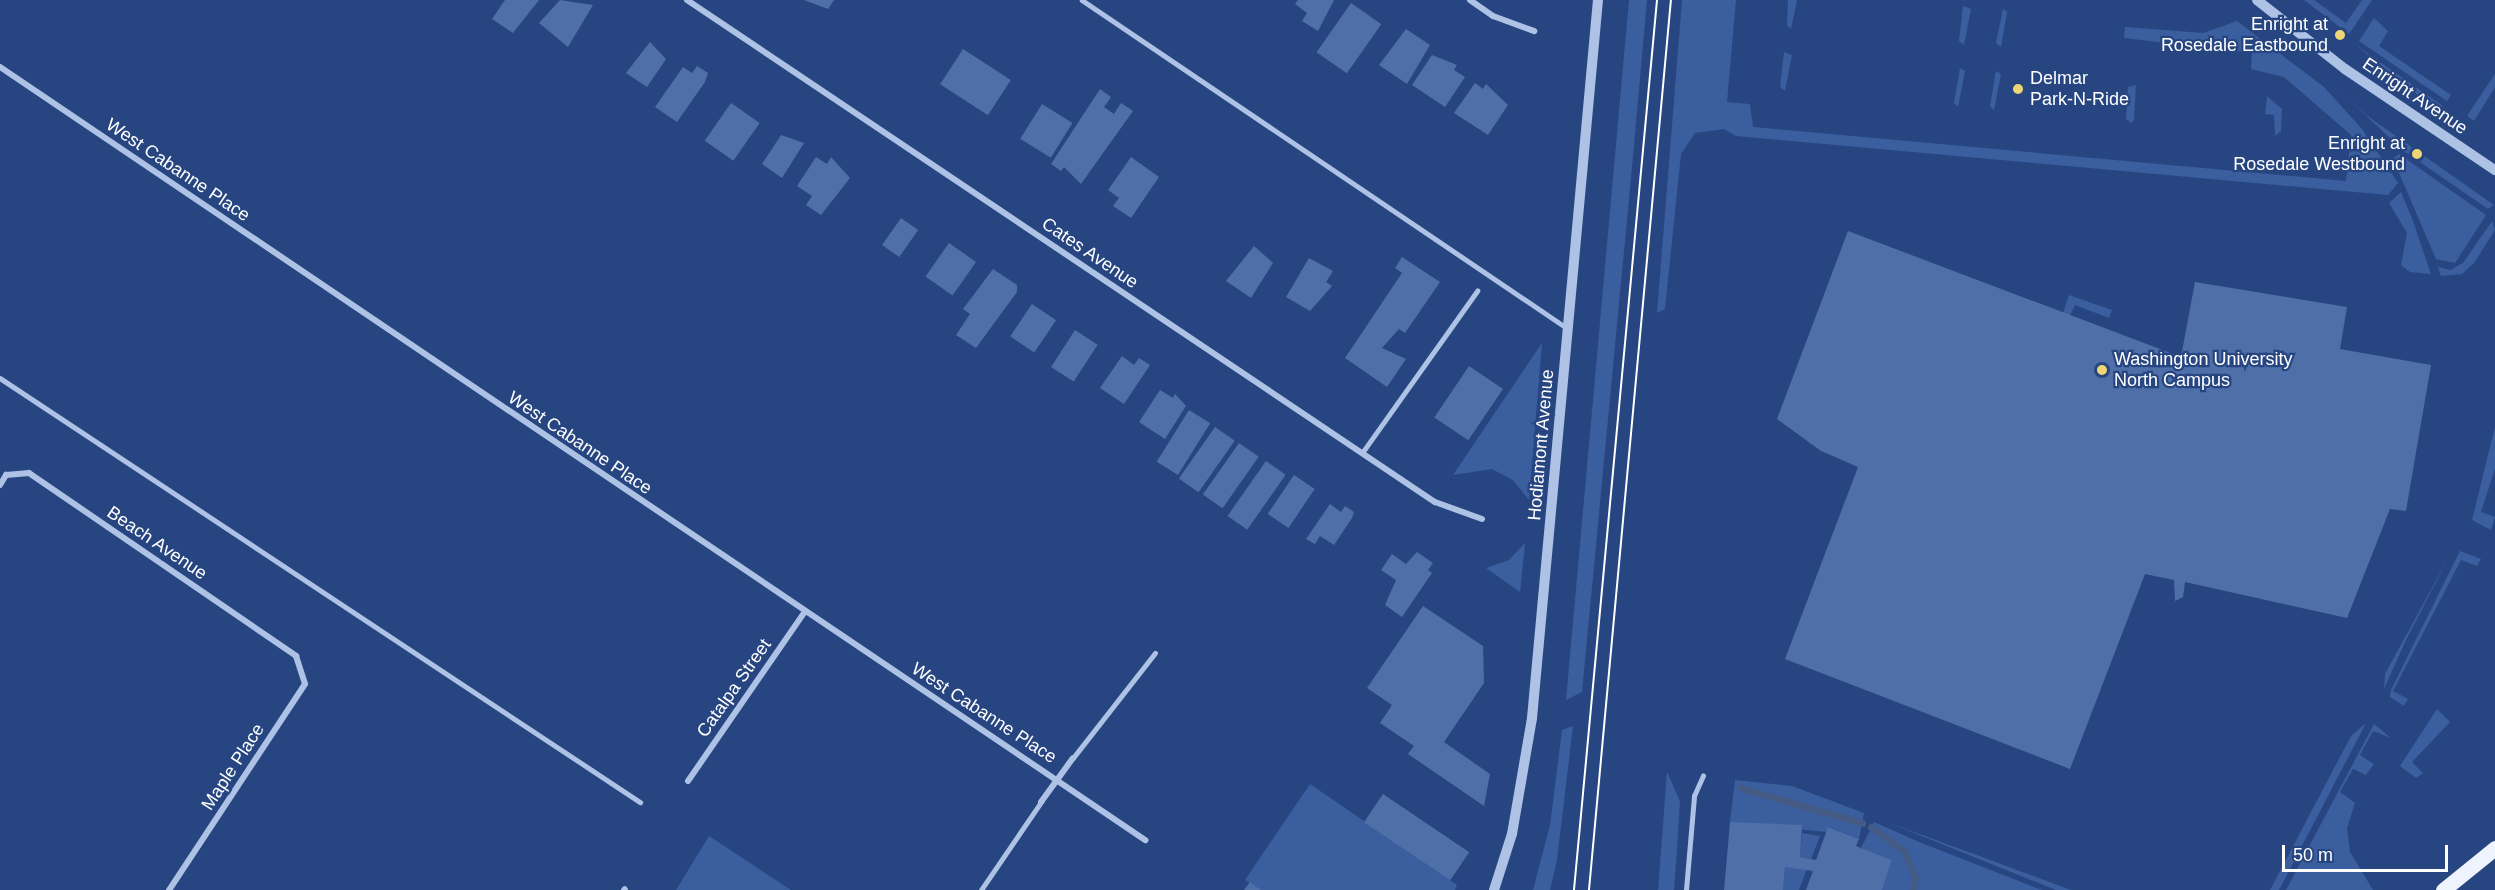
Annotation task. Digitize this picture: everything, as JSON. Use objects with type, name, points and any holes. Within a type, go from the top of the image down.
[{"type":"main road","points":[[2443,890],[2495,848]]},
{"type":"street","name":"Cates Avenue","points":[[687,0],[1435,502],[1482,519]]},
{"type":"street","points":[[1470,0],[1493,16],[1534,31]]},
{"type":"street","name":"Hodiamont Avenue","points":[[1494,890],[1512,834],[1531,730],[1598,0]]},
{"type":"street","name":"Enright Avenue","points":[[2257,0],[2345,69],[2495,170]]},
{"type":"street","name":"West Cabanne Place","points":[[0,68],[804,613],[1057,779],[1145,840]]},
{"type":"street","name":"Beach Avenue","points":[[0,484],[6,475],[29,473],[296,656]]},
{"type":"street","name":"Catalpa Street","points":[[688,781],[804,613]]},
{"type":"street","name":"Maple Place","points":[[169,890],[305,684],[296,656]]},
{"type":"street","points":[[1041,802],[1073,758]]},
{"type":"lane","points":[[1082,0],[1568,329]]},
{"type":"lane","points":[[1362,453],[1477,291]]},
{"type":"lane","points":[[0,378],[640,802]]},
{"type":"lane","points":[[1073,758],[1155,653]]},
{"type":"lane","points":[[1686,890],[1694,796],[1703,776]]},
{"type":"lane","points":[[981,890],[1041,802]]},
{"type":"shaded area","points":[[1629,0],[1647,0],[1582,692],[1566,700]]},
{"type":"shaded area","points":[[1682,0],[1736,0],[1727,102],[1750,104],[1753,127],[2346,181],[2351,135],[2284,77],[2251,69],[2252,53],[2124,38],[2125,27],[2203,33],[2237,21],[2324,87],[2362,129],[2398,183],[2388,195],[1736,136],[1724,129],[1695,133],[1681,154],[1665,309],[1657,313]]},
{"type":"shaded area","points":[[1788,0],[1797,0],[1791,29],[1787,25]]},
{"type":"shaded area","points":[[2304,0],[2314,0],[2346,23],[2362,0],[2372,0],[2349,34]]},
{"type":"shaded area","points":[[1963,6],[1971,9],[1964,45],[1959,41]]},
{"type":"shaded area","points":[[2003,9],[2007,12],[2001,47],[1996,43]]},
{"type":"shaded area","points":[[2374,18],[2388,31],[2379,46],[2451,95],[2447,101],[2359,41]]},
{"type":"shaded area","points":[[2356,45],[2443,106],[2438,109],[2412,91]]},
{"type":"shaded area","points":[[1784,52],[1792,55],[1785,91],[1780,87]]},
{"type":"shaded area","points":[[1960,68],[1965,71],[1958,107],[1954,103]]},
{"type":"shaded area","points":[[1996,71],[2001,74],[1994,110],[1990,106]]},
{"type":"shaded area","points":[[2495,74],[2495,87],[2474,121],[2467,116]]},
{"type":"shaded area","points":[[2332,84],[2366,115],[2494,205],[2488,209],[2404,151]]},
{"type":"shaded area","points":[[2136,85],[2134,120],[2131,123],[2126,119],[2128,87]]},
{"type":"shaded area","points":[[2267,96],[2282,109],[2281,131],[2275,136],[2274,115],[2265,114]]},
{"type":"shaded area","points":[[2399,154],[2486,215],[2455,263],[2436,259],[2393,159]]},
{"type":"shaded area","points":[[2401,192],[2431,274],[2410,272],[2401,265],[2407,233],[2389,203]]},
{"type":"shaded area","points":[[2492,221],[2495,230],[2474,263],[2462,274],[2441,276],[2438,267],[2450,270],[2463,263]]},
{"type":"shaded area","points":[[2069,295],[2112,310],[2109,318],[2075,305],[2070,316],[2063,313]]},
{"type":"shaded area","points":[[1542,343],[1529,500],[1513,480],[1492,469],[1453,475]]},
{"type":"shaded area","points":[[2495,427],[2495,469],[2481,512],[2495,517],[2491,530],[2472,520]]},
{"type":"shaded area","points":[[1525,543],[1520,592],[1486,568],[1509,560]]},
{"type":"shaded area","points":[[2460,551],[2481,559],[2477,566],[2461,560],[2393,691],[2408,699],[2404,706],[2390,697],[2391,690]]},
{"type":"shaded area","points":[[2450,555],[2405,642],[2384,689],[2385,674]]},
{"type":"shaded area","points":[[2437,709],[2450,722],[2412,762],[2423,773],[2416,778],[2400,766]]},
{"type":"shaded area","points":[[2366,723],[2279,890],[2270,890],[2351,736]]},
{"type":"shaded area","points":[[2374,724],[2391,738],[2373,731],[2360,755],[2374,764],[2366,775],[2353,769],[2340,792],[2355,803],[2347,828],[2350,852],[2373,890],[2286,890]]},
{"type":"shaded area","points":[[1573,726],[1557,860],[1550,890],[1533,890],[1550,825],[1562,730]]},
{"type":"shaded area","points":[[1667,772],[1680,801],[1674,890],[1658,890]]},
{"type":"shaded area","points":[[1735,780],[1792,786],[1864,813],[1859,839],[1829,827],[1826,832],[1730,822]]},
{"type":"shaded area","points":[[1310,784],[1457,885],[1455,890],[1261,890],[1245,880]]},
{"type":"shaded area","points":[[1874,822],[2042,890],[1882,890],[1892,860],[1861,848]]},
{"type":"shaded area","points":[[1887,822],[2071,890],[2056,890]]},
{"type":"shaded area","points":[[1802,833],[1820,836],[1811,859],[1800,857]]},
{"type":"shaded area","points":[[709,836],[791,890],[676,890]]},
{"type":"shaded area","points":[[1785,866],[1807,869],[1799,890],[1783,890]]},
{"type":"building","points":[[505,0],[539,0],[513,33],[492,19]]},
{"type":"building","points":[[560,0],[593,5],[568,47],[539,23]]},
{"type":"building","points":[[804,0],[834,0],[828,9]]},
{"type":"building","points":[[1298,0],[1334,0],[1318,31],[1302,21],[1307,13],[1295,4]]},
{"type":"building","points":[[1351,3],[1381,24],[1347,73],[1317,52]]},
{"type":"building","points":[[1406,29],[1430,45],[1407,84],[1379,65]]},
{"type":"building","points":[[650,42],[666,59],[647,87],[626,73]]},
{"type":"building","points":[[963,49],[1011,80],[988,115],[940,84]]},
{"type":"building","points":[[1432,55],[1457,65],[1454,70],[1465,77],[1445,107],[1412,85]]},
{"type":"building","points":[[697,66],[708,73],[705,82],[677,122],[655,107],[683,67],[692,73]]},
{"type":"building","points":[[1475,83],[1483,89],[1486,84],[1508,105],[1488,135],[1454,113]]},
{"type":"building","points":[[1100,89],[1111,97],[1104,107],[1114,114],[1121,103],[1133,111],[1081,184],[1064,167],[1061,171],[1051,164]]},
{"type":"building","points":[[731,103],[760,123],[733,161],[705,141]]},
{"type":"building","points":[[1042,104],[1073,123],[1051,158],[1020,139]]},
{"type":"building","points":[[781,135],[804,143],[782,178],[762,164]]},
{"type":"building","points":[[816,157],[827,164],[831,157],[850,178],[821,215],[806,205],[812,196],[797,186]]},
{"type":"building","points":[[1131,157],[1159,177],[1131,218],[1113,206],[1119,198],[1108,190]]},
{"type":"building","points":[[901,218],[918,230],[899,257],[882,245]]},
{"type":"building","name":"Washington University North Campus","points":[[1848,231],[2181,357],[2195,282],[2347,307],[2340,349],[2431,365],[2406,511],[2390,509],[2347,618],[2185,582],[2183,597],[2175,601],[2174,580],[2145,574],[2070,769],[1785,659],[1858,467],[1821,451],[1777,419]]},
{"type":"building","points":[[949,243],[976,262],[953,296],[925,277]]},
{"type":"building","points":[[1254,246],[1273,263],[1251,298],[1226,281]]},
{"type":"building","points":[[1402,257],[1440,282],[1405,333],[1399,329],[1382,348],[1406,359],[1387,387],[1345,358],[1402,273],[1395,268]]},
{"type":"building","points":[[1309,258],[1333,271],[1326,282],[1332,286],[1310,311],[1286,297]]},
{"type":"building","points":[[993,269],[1017,285],[1017,292],[976,348],[956,335],[970,314],[963,309]]},
{"type":"building","points":[[1032,304],[1056,320],[1034,353],[1010,336]]},
{"type":"building","points":[[1075,330],[1098,345],[1074,382],[1051,367]]},
{"type":"building","points":[[1122,356],[1134,365],[1139,358],[1150,365],[1124,404],[1100,388]]},
{"type":"building","points":[[1469,366],[1503,389],[1468,440],[1434,417]]},
{"type":"building","points":[[1160,390],[1173,398],[1175,394],[1186,406],[1165,439],[1139,422]]},
{"type":"building","points":[[1189,410],[1210,423],[1178,475],[1157,462]]},
{"type":"building","points":[[1215,427],[1235,441],[1199,492],[1179,479]]},
{"type":"building","points":[[1239,443],[1259,457],[1223,508],[1203,495]]},
{"type":"building","points":[[1266,461],[1286,475],[1247,530],[1228,516]]},
{"type":"building","points":[[1294,475],[1315,489],[1288,528],[1268,514]]},
{"type":"building","points":[[1330,504],[1341,512],[1345,506],[1354,512],[1352,518],[1334,545],[1320,536],[1315,544],[1306,539]]},
{"type":"building","points":[[1417,552],[1433,563],[1428,570],[1432,573],[1402,617],[1385,605],[1396,580],[1381,570],[1392,554],[1406,564]]},
{"type":"building","points":[[1423,606],[1483,646],[1484,683],[1444,742],[1490,774],[1484,806],[1408,754],[1414,746],[1380,723],[1392,705],[1367,688]]},
{"type":"building","points":[[1383,794],[1469,852],[1450,880],[1364,822]]},
{"type":"building","points":[[1730,822],[1802,825],[1800,857],[1816,860],[1828,827],[1859,839],[1856,846],[1892,860],[1882,890],[1806,890],[1813,871],[1785,867],[1783,890],[1724,890]]},
{"type":"building","points":[[1250,882],[1261,890],[1244,890]]},
{"type":"waterway","points":[[1741,788],[1862,823]]},
{"type":"waterway","points":[[1871,827],[1905,852],[1915,878],[1913,890]]},
{"type":"tram line","points":[[1574,890],[1657,0]]},
{"type":"tram line","points":[[1589,890],[1671,0]]},
{"type":"place","name":"Enright at Rosedale Eastbound","points":[[2340,35]]},
{"type":"place","name":"Delmar Park-N-Ride","points":[[2018,89]]},
{"type":"place","name":"Enright at Rosedale Westbound","points":[[2417,154]]},
{"type":"place","name":"Washington University North Campus","points":[[2102,370]]}]
